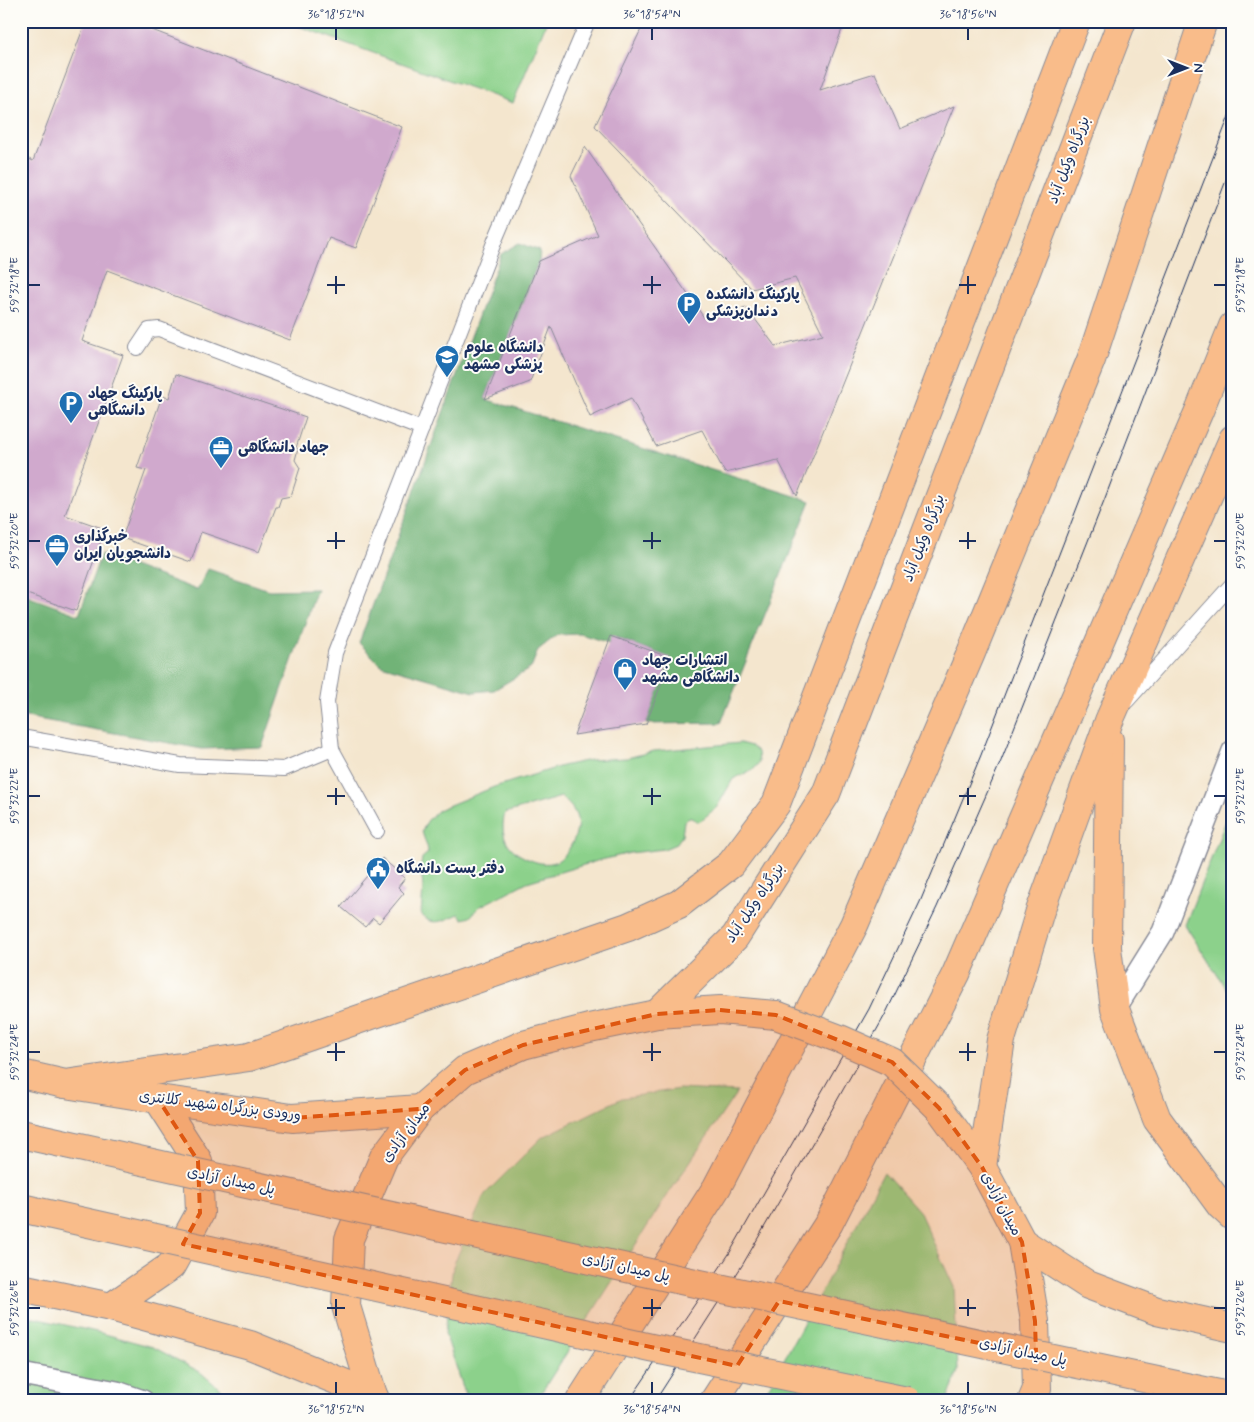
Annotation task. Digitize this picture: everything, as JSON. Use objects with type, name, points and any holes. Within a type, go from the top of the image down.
[{"type":"highway","points":[[65,1084],[249,1057],[628,927],[679,904],[731,864],[776,804],[1076,21]]},
{"type":"highway","name":"بزرگراه وکیل آباد","points":[[658,1014],[735,937],[826,794],[1122,21]]},
{"type":"highway","points":[[580,1401],[717,1187],[854,926],[971,653],[1091,360],[1203,21]]},
{"type":"highway","points":[[714,1401],[829,1223],[956,974],[1199,411],[1233,326]]},
{"type":"highway","points":[[982,1168],[1001,1040],[1040,911],[1110,721],[1233,439]]},
{"type":"highway","points":[[1110,721],[1107,948],[1115,1009],[1157,1119],[1221,1206],[1233,1217]]},
{"type":"highway","name":"میدان آزادی","points":[[374,1398],[346,1306],[349,1239],[384,1157],[420,1110],[465,1070],[523,1045],[589,1028],[658,1014],[720,1010],[776,1015],[840,1039],[892,1062],[939,1108],[982,1168],[1022,1242],[1035,1321],[1037,1389],[1032,1401]]},
{"type":"highway","name":"ورودی بزرگراه شهید کلانتری","points":[[21,1074],[65,1084],[292,1118],[420,1110]]},
{"type":"highway","points":[[110,1307],[171,1266],[200,1214],[198,1162],[158,1099]]},
{"type":"highway","name":"پل میدان آزادی","points":[[21,1134],[681,1280],[1233,1396]]},
{"type":"highway","points":[[21,1208],[651,1348],[907,1401]]},
{"type":"highway","points":[[1022,1242],[1088,1285],[1157,1311],[1233,1328]]},
{"type":"highway","points":[[21,1288],[110,1307],[250,1345],[374,1398]]},
{"type":"street","points":[[1115,1009],[1164,932],[1233,751]]},
{"type":"street","points":[[21,1374],[117,1392],[143,1401]]},
{"type":"lane","points":[[377,831],[332,749],[327,702],[334,653],[496,240],[588,21]]},
{"type":"lane","points":[[137,348],[149,330],[159,329],[422,428]]},
{"type":"lane","points":[[1110,721],[1233,583]]},
{"type":"lane","points":[[21,736],[180,765],[284,768],[332,749]]},
{"type":"highlighted area","points":[[720,1010],[776,1015],[892,1062],[939,1108],[982,1167],[1022,1242],[1035,1321],[1036,1355],[779,1301],[737,1366],[183,1244],[200,1213],[198,1161],[158,1099],[292,1118],[420,1109],[465,1070],[523,1045],[657,1014]]},
{"type":"green space","points":[[284,21],[547,21],[513,103]]},
{"type":"green space","points":[[520,243],[540,251],[539,261],[485,399],[811,501],[721,723],[646,724],[670,658],[612,636],[609,643],[580,634],[557,635],[538,650],[531,668],[494,690],[474,692],[381,665],[359,643],[501,254]]},
{"type":"green space","points":[[101,554],[197,590],[208,569],[269,590],[317,589],[262,747],[202,749],[21,716],[21,594],[79,615]]},
{"type":"green space","points":[[740,743],[751,746],[758,752],[759,763],[754,769],[733,779],[717,807],[699,822],[689,817],[684,821],[682,836],[676,844],[664,849],[630,853],[597,861],[527,882],[479,907],[470,917],[463,919],[459,914],[434,922],[421,914],[423,889],[421,865],[422,858],[428,853],[422,830],[428,820],[440,809],[494,787],[562,766],[590,760],[627,758],[654,751]],"holes":[[[561,797],[571,806],[577,819],[575,837],[564,855],[555,862],[545,863],[531,860],[515,851],[506,841],[504,835],[503,821],[505,813]]]},
{"type":"green space","points":[[1233,803],[1233,999],[1185,925]]},
{"type":"green space","points":[[679,1089],[737,1092],[657,1211],[536,1401],[469,1401],[445,1333],[453,1266],[485,1194],[541,1138],[622,1098]]},
{"type":"green space","points":[[884,1172],[919,1211],[954,1287],[958,1371],[947,1401],[761,1401],[826,1283]]},
{"type":"green space","points":[[21,1315],[153,1347],[200,1372],[234,1401],[21,1401]]},
{"type":"building","points":[[86,21],[129,21],[402,127],[356,248],[329,238],[290,340],[107,270],[82,341],[123,355],[65,515],[105,529],[76,611],[21,592],[21,182],[29,159],[33,161]]},
{"type":"building","name":"پارکینگ دانشکده دندان‌پزشکی","points":[[645,21],[845,21],[820,90],[875,73],[900,129],[954,106],[797,496],[778,460],[725,473],[702,430],[656,446],[631,398],[590,417],[551,327],[530,382],[485,399],[539,261],[598,235],[571,176],[585,147],[705,319],[746,307],[775,346],[823,334],[795,278],[752,289],[595,126]]},
{"type":"building","name":"جهاد دانشگاهی","points":[[176,374],[306,417],[296,448],[298,449],[295,460],[300,468],[291,496],[281,498],[259,552],[201,532],[191,562],[122,538],[146,470],[137,468],[162,396],[169,398]]},
{"type":"building","name":"انتشارات جهاد دانشگاهی مشهد","points":[[611,636],[671,658],[646,724],[574,735]]},
{"type":"building","name":"دفتر پست دانشگاه","points":[[382,858],[405,878],[398,887],[404,893],[379,923],[373,918],[365,927],[341,907]]},
{"type":"tram line","points":[[629,1401],[729,1254],[869,1009],[920,902],[981,755],[1233,106]]},
{"type":"tram line","points":[[655,1401],[743,1264],[821,1129],[885,1015],[937,907],[1001,761],[1105,498],[1233,162]]},
{"type":"place","name":"پارکینگ دانشکده دندان‌پزشکی","points":[[689,325]]},
{"type":"place","name":"دانشگاه علوم پزشکی مشهد","points":[[447,378]]},
{"type":"place","name":"پارکینگ جهاد دانشگاهی","points":[[71,424]]},
{"type":"place","name":"جهاد دانشگاهی","points":[[221,469]]},
{"type":"place","name":"خبرگذاری دانشجویان ایران","points":[[57,567]]},
{"type":"place","name":"انتشارات جهاد دانشگاهی مشهد","points":[[625,691]]},
{"type":"place","name":"دفتر پست دانشگاه","points":[[378,890]]}]
